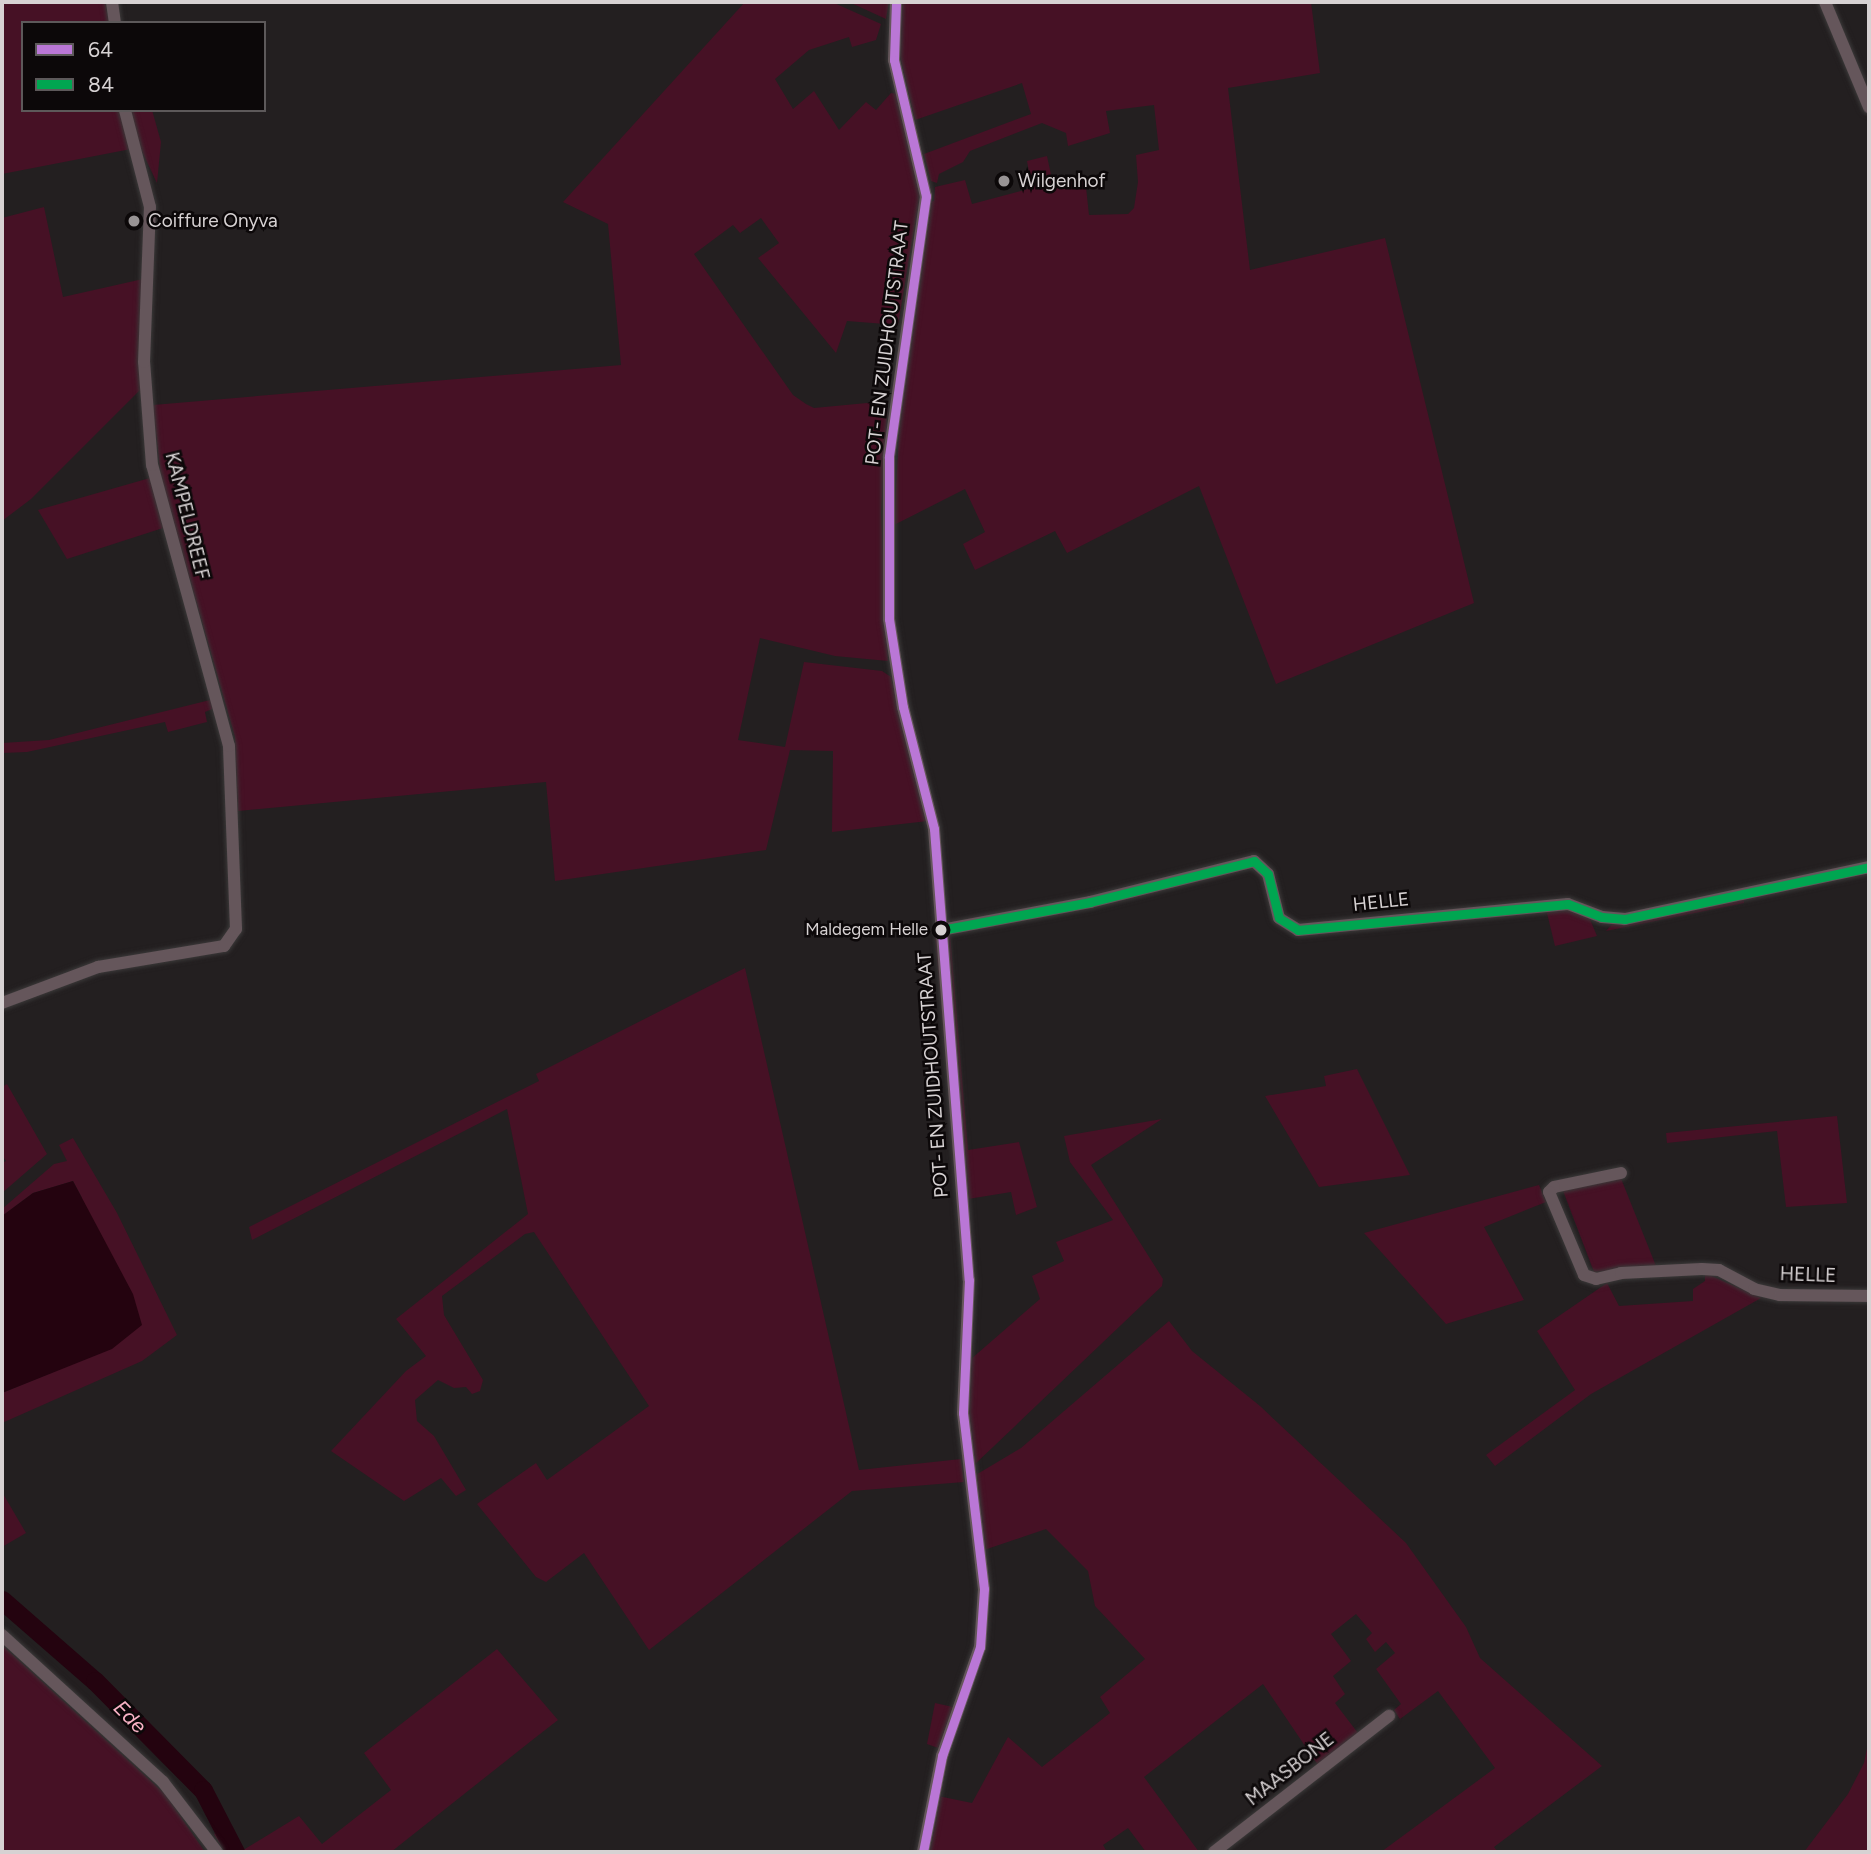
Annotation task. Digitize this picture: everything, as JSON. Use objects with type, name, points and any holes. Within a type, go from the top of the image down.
[{"type":"street","points":[[112,2],[115,21]]},
{"type":"street","name":"POT- EN ZUIDHOUTSTRAAT","points":[[896,2],[894,60],[926,196],[889,457],[889,619],[903,707],[931,807],[969,1280],[963,1413],[984,1617],[980,1647],[939,1767],[923,1852]]},
{"type":"street","points":[[1825,2],[1869,107]]},
{"type":"street","name":"KAMPELDREEF","points":[[2,1003],[84,970],[224,946],[236,929],[232,770],[225,720],[152,466],[144,362],[150,206],[126,112]]},
{"type":"street","name":"HELLE","points":[[941,930],[1090,902],[1254,861],[1268,873],[1279,918],[1298,930],[1568,904],[1602,917],[1625,919],[1869,867]]},
{"type":"street","name":"HELLE","points":[[1621,1173],[1554,1187],[1549,1192],[1584,1276],[1596,1279],[1702,1269],[1719,1270],[1754,1289],[1780,1295],[1869,1296]]},
{"type":"street","points":[[2,1635],[163,1782],[217,1852]]},
{"type":"street","name":"MAASBONE","points":[[1214,1852],[1389,1716]]},
{"type":"shaded area","points":[[2,2],[105,2],[109,21],[21,21],[21,112],[122,112],[131,149],[2,174]]},
{"type":"shaded area","points":[[745,2],[832,2],[881,24],[876,40],[852,47],[849,37],[809,50],[775,79],[793,109],[814,91],[839,130],[866,102],[876,110],[891,93],[897,94],[920,194],[898,325],[847,321],[836,353],[758,258],[779,243],[761,218],[740,233],[733,225],[694,254],[793,395],[814,408],[888,401],[881,512],[888,661],[835,656],[760,638],[738,740],[785,747],[804,662],[882,671],[891,677],[928,821],[832,832],[833,751],[790,750],[766,850],[555,881],[546,782],[238,811],[235,737],[161,478],[153,405],[621,365],[608,224],[563,202]]},
{"type":"shaded area","points":[[849,2],[889,2],[886,19]]},
{"type":"shaded area","points":[[902,2],[1311,2],[1320,73],[1228,88],[1250,270],[1385,238],[1474,603],[1276,684],[1199,486],[1067,553],[1055,531],[975,570],[963,544],[985,532],[965,489],[894,525],[900,416],[928,202],[934,201],[935,187],[965,180],[972,204],[1032,188],[1027,161],[1047,156],[1053,184],[1085,178],[1089,215],[1128,214],[1134,208],[1138,182],[1136,155],[1159,150],[1154,105],[1106,111],[1110,133],[1068,146],[1066,133],[1042,123],[970,151],[963,162],[939,174],[937,183],[931,181],[924,154],[1031,114],[1022,83],[915,120],[899,52]]},
{"type":"shaded area","points":[[131,112],[153,112],[161,142],[157,183],[139,145]]},
{"type":"shaded area","points":[[44,207],[63,297],[143,279],[141,389],[31,499],[2,521],[2,218]]},
{"type":"shaded area","points":[[150,478],[163,528],[67,559],[38,510]]},
{"type":"shaded area","points":[[214,699],[217,707],[205,712],[207,722],[168,732],[165,722],[27,752],[2,753],[2,743],[49,740]]},
{"type":"shaded area","points":[[1744,898],[1744,903],[1606,931],[1613,923]]},
{"type":"shaded area","points":[[1566,908],[1589,917],[1597,936],[1555,946],[1546,909]]},
{"type":"shaded area","points":[[950,934],[968,1150],[1019,1142],[1037,1207],[1016,1215],[1011,1192],[968,1199],[955,1164],[935,935]]},
{"type":"shaded area","points":[[745,968],[859,1470],[961,1459],[964,1482],[852,1491],[649,1650],[584,1553],[546,1582],[536,1577],[477,1504],[536,1463],[547,1480],[649,1406],[534,1232],[525,1234],[442,1296],[444,1315],[483,1380],[480,1391],[472,1394],[466,1387],[454,1388],[438,1380],[415,1400],[417,1421],[434,1436],[466,1490],[456,1496],[441,1478],[404,1501],[331,1451],[406,1371],[426,1356],[396,1319],[528,1214],[507,1109],[252,1240],[249,1227],[539,1081],[536,1074]]},
{"type":"shaded area","points":[[1357,1069],[1410,1175],[1319,1187],[1265,1096],[1326,1086],[1324,1076]]},
{"type":"shaded area","points":[[7,1084],[47,1154],[2,1193],[2,1163],[6,1161],[2,1155],[2,1087]]},
{"type":"shaded area","points":[[1837,1116],[1847,1203],[1786,1207],[1777,1131],[1667,1143],[1666,1133]]},
{"type":"shaded area","points":[[1162,1119],[1091,1165],[1163,1279],[1162,1286],[973,1466],[968,1418],[971,1359],[1040,1299],[1032,1276],[1064,1261],[1056,1242],[1113,1220],[1070,1162],[1064,1136]]},
{"type":"shaded area","points":[[73,1138],[117,1213],[177,1335],[142,1361],[2,1423],[2,1393],[53,1372],[82,1198],[73,1181],[33,1193],[2,1216],[2,1209],[54,1164],[67,1161],[59,1145]]},
{"type":"shaded area","points":[[1620,1176],[1656,1266],[1594,1272],[1562,1188]]},
{"type":"shaded area","points":[[73,1181],[133,1294],[142,1325],[112,1349],[2,1393],[2,1216],[33,1193]]},
{"type":"shaded area","points":[[1539,1185],[1546,1202],[1484,1227],[1524,1300],[1446,1324],[1364,1233]]},
{"type":"shaded area","points":[[1705,1273],[1761,1298],[1591,1394],[1495,1466],[1486,1455],[1575,1390],[1537,1331],[1607,1283],[1619,1306],[1693,1301],[1693,1289],[1705,1281]]},
{"type":"shaded area","points":[[1169,1321],[1192,1351],[1260,1406],[1406,1543],[1466,1627],[1480,1658],[1602,1766],[1494,1847],[1498,1852],[1381,1852],[1495,1768],[1438,1691],[1400,1719],[1394,1710],[1401,1704],[1376,1669],[1395,1653],[1386,1642],[1375,1652],[1366,1639],[1372,1633],[1356,1614],[1331,1634],[1351,1661],[1333,1676],[1345,1694],[1335,1703],[1361,1737],[1320,1768],[1263,1684],[1144,1777],[1199,1852],[1146,1852],[1128,1828],[1103,1845],[1107,1852],[929,1852],[938,1796],[972,1803],[1008,1737],[1042,1767],[1110,1713],[1100,1697],[1145,1659],[1095,1606],[1088,1571],[1046,1529],[984,1550],[974,1476],[1021,1448]]},
{"type":"shaded area","points":[[2,1492],[26,1533],[2,1547]]},
{"type":"shaded area","points":[[2,1645],[165,1794],[205,1852],[2,1852]]},
{"type":"shaded area","points":[[497,1649],[558,1720],[391,1852],[240,1852],[299,1816],[322,1844],[391,1790],[364,1753]]},
{"type":"shaded area","points":[[935,1703],[953,1707],[941,1749],[927,1744]]},
{"type":"shaded area","points":[[1869,1738],[1869,1852],[1804,1852],[1848,1794],[1864,1763]]},
{"type":"shaded area","points":[[230,1827],[240,1852],[225,1852],[214,1834]]},
{"type":"waterway","name":"Ede","points":[[2,1600],[95,1681],[203,1790],[235,1852]]},
{"type":"transit line","name":"64","points":[[896,2],[894,60],[926,196],[889,457],[889,619],[903,707],[934,829],[969,1280],[963,1413],[984,1589],[980,1647],[942,1756],[923,1852]]},
{"type":"transit line","name":"84","points":[[941,930],[1090,902],[1254,861],[1268,874],[1279,918],[1298,930],[1568,904],[1602,917],[1625,919],[1869,867]]},
{"type":"place","name":"Wilgenhof","points":[[1004,181]]},
{"type":"place","name":"Coiffure Onyva","points":[[134,221]]},
{"type":"place","name":"Maldegem Helle","points":[[941,930]]}]
